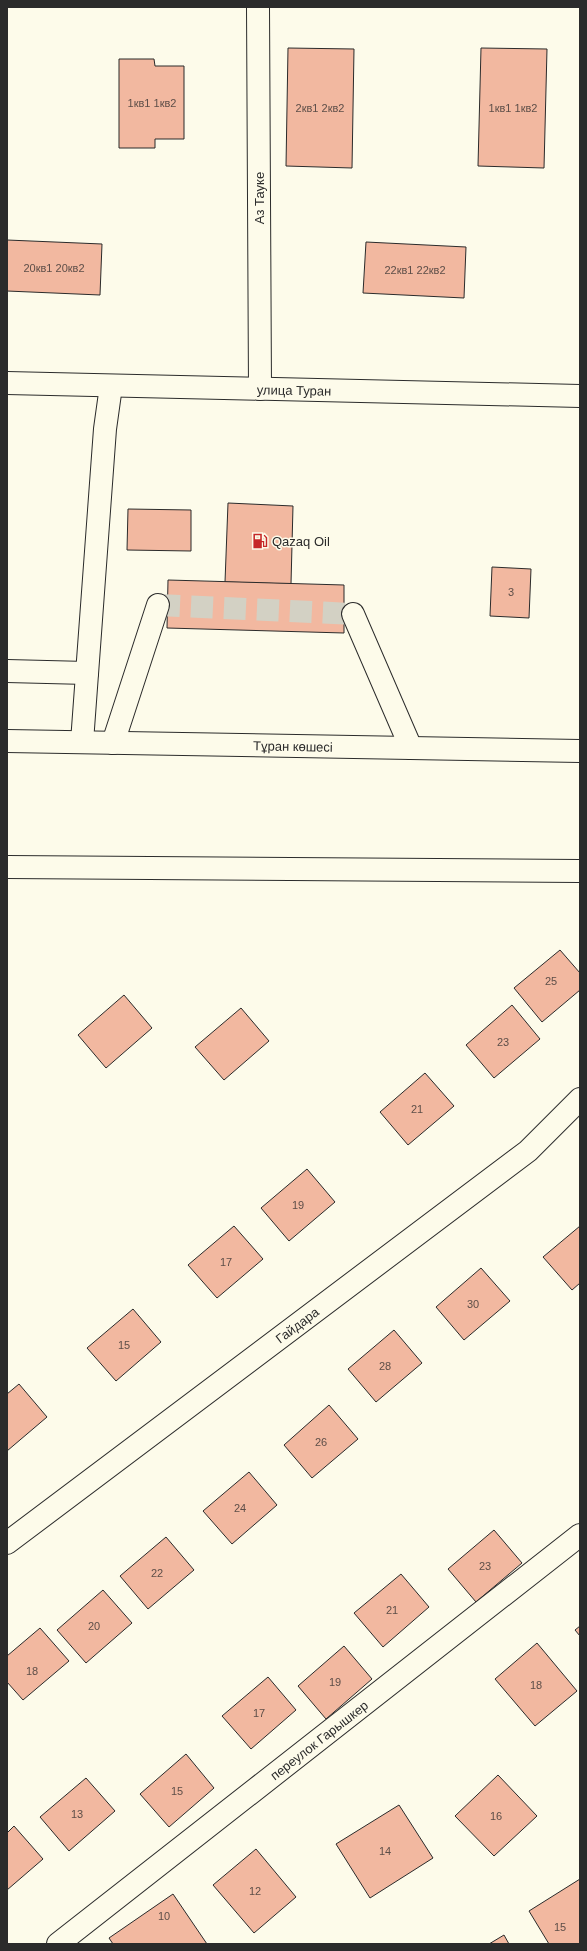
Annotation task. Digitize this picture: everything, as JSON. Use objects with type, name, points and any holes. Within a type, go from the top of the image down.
[{"type":"street","name":"Аз Тауке","points":[[258,7],[260,389]]},
{"type":"street","name":"улица Туран","points":[[7,383],[580,396]]},
{"type":"street","points":[[82,742],[106,429],[111,386]]},
{"type":"street","points":[[113,743],[158,605]]},
{"type":"street","points":[[353,614],[412,748]]},
{"type":"street","points":[[7,671],[87,673]]},
{"type":"street","name":"Тұран көшесі","points":[[7,741],[580,751]]},
{"type":"street","points":[[7,867],[580,871]]},
{"type":"street","name":"Гайдара","points":[[7,1543],[528,1151],[580,1099]]},
{"type":"street","name":"переулок Гарышкер","points":[[58,1944],[580,1535]]},
{"type":"building","points":[[288,48],[354,49],[352,168],[286,166]]},
{"type":"building","points":[[481,48],[547,49],[544,168],[478,166]]},
{"type":"building","points":[[119,59],[154,59],[155,66],[184,66],[184,139],[155,139],[155,148],[119,148]]},
{"type":"building","points":[[7,240],[102,244],[100,295],[7,291]]},
{"type":"building","points":[[366,242],[466,247],[464,298],[363,293]]},
{"type":"building","points":[[228,503],[293,506],[291,584],[225,582]]},
{"type":"building","points":[[128,509],[191,510],[191,551],[127,550]]},
{"type":"building","points":[[492,567],[531,569],[529,618],[490,616]]},
{"type":"building","points":[[168,580],[344,585],[344,633],[167,628]]},
{"type":"building","points":[[560,950],[580,973],[580,990],[542,1022],[514,988]]},
{"type":"building","points":[[124,995],[152,1028],[106,1068],[78,1035]]},
{"type":"building","points":[[512,1005],[540,1039],[494,1078],[466,1045]]},
{"type":"building","points":[[241,1008],[269,1041],[224,1080],[195,1047]]},
{"type":"building","points":[[425,1073],[454,1106],[408,1145],[380,1112]]},
{"type":"building","points":[[307,1169],[335,1202],[289,1241],[261,1208]]},
{"type":"building","points":[[234,1226],[263,1259],[217,1298],[188,1265]]},
{"type":"building","points":[[580,1226],[580,1283],[572,1290],[543,1257]]},
{"type":"building","points":[[481,1268],[510,1301],[464,1340],[436,1307]]},
{"type":"building","points":[[133,1309],[161,1342],[116,1381],[87,1348]]},
{"type":"building","points":[[394,1330],[422,1363],[376,1402],[348,1369]]},
{"type":"building","points":[[19,1384],[47,1417],[7,1451],[7,1394]]},
{"type":"building","points":[[329,1405],[358,1439],[312,1478],[284,1445]]},
{"type":"building","points":[[249,1472],[277,1505],[232,1544],[203,1511]]},
{"type":"building","points":[[494,1530],[522,1563],[476,1602],[448,1569]]},
{"type":"building","points":[[166,1537],[194,1570],[148,1609],[120,1576]]},
{"type":"building","points":[[401,1574],[429,1607],[383,1647],[354,1613]]},
{"type":"building","points":[[103,1590],[132,1623],[86,1663],[57,1630]]},
{"type":"building","points":[[580,1626],[580,1636],[575,1630]]},
{"type":"building","points":[[40,1628],[69,1661],[23,1700],[7,1682],[7,1656]]},
{"type":"building","points":[[537,1643],[577,1691],[535,1726],[495,1679]]},
{"type":"building","points":[[344,1646],[372,1679],[326,1719],[298,1686]]},
{"type":"building","points":[[268,1677],[296,1710],[251,1749],[222,1716]]},
{"type":"building","points":[[186,1754],[214,1788],[169,1827],[140,1794]]},
{"type":"building","points":[[498,1775],[537,1816],[494,1856],[455,1816]]},
{"type":"building","points":[[86,1778],[115,1811],[69,1851],[40,1817]]},
{"type":"building","points":[[399,1805],[433,1858],[370,1898],[336,1844]]},
{"type":"building","points":[[14,1826],[43,1859],[7,1890],[7,1833]]},
{"type":"building","points":[[256,1849],[296,1897],[254,1933],[213,1885]]},
{"type":"building","points":[[580,1879],[580,1944],[549,1944],[529,1911]]},
{"type":"building","points":[[173,1894],[207,1944],[113,1944],[109,1938]]},
{"type":"building","points":[[504,1935],[509,1944],[489,1944]]},
{"type":"tunnel","points":[[158,605],[353,614]]},
{"type":"place","name":"Qazaq Oil","points":[[260,541]]}]
